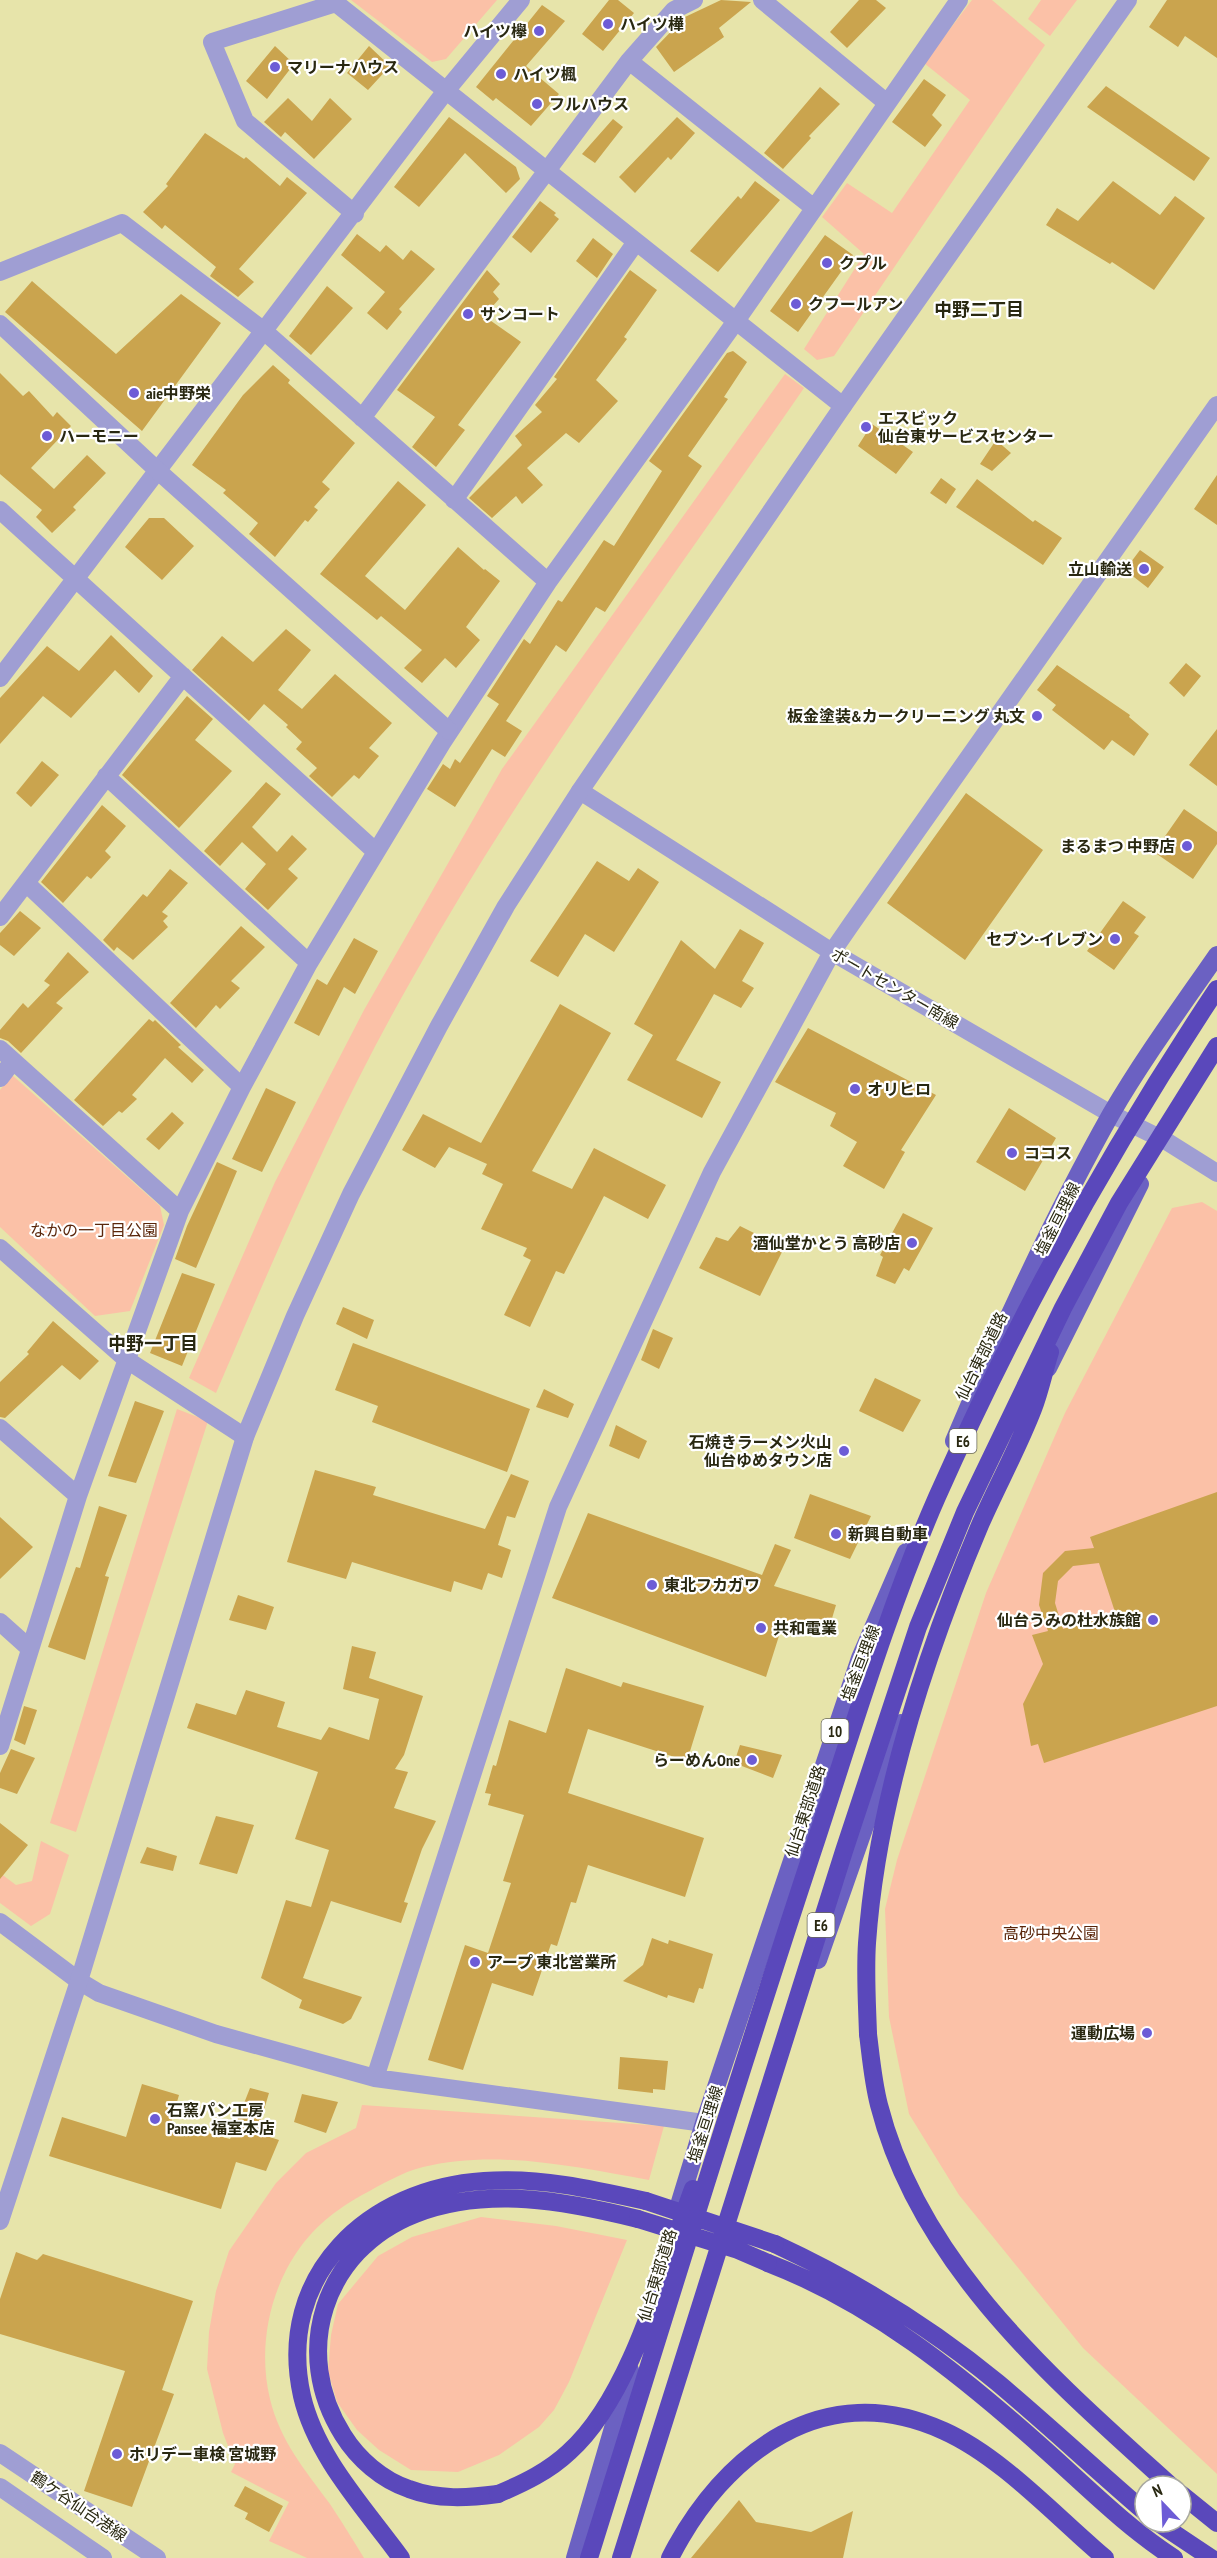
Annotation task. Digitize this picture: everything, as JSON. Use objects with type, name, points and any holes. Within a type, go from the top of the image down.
[{"type":"highway","name":"仙台東部道路","points":[[589,2558],[787,1928],[889,1623],[935,1501],[989,1384],[1089,1192],[1159,1076],[1217,989]]},
{"type":"highway","name":"E6","points":[[621,2558],[844,1851],[918,1627],[965,1512],[1063,1308],[1119,1203],[1184,1095],[1217,1046]]},
{"type":"highway","points":[[1063,1308],[1033,1409],[980,1525],[939,1634],[900,1754],[886,1810],[870,1911],[867,1965],[868,2034],[880,2106],[891,2140],[920,2205],[954,2264],[1026,2348],[1158,2474]]},
{"type":"highway","points":[[787,1928],[642,2328],[622,2377],[607,2405],[570,2452],[544,2471],[498,2494],[468,2498],[438,2496],[408,2489],[382,2475],[357,2453],[334,2420],[324,2398],[317,2371],[316,2344],[321,2317],[332,2291],[346,2267],[366,2245],[388,2228],[414,2215],[442,2206],[468,2201],[535,2199],[573,2204],[638,2219],[738,2250],[795,2273],[860,2308],[936,2359],[980,2392],[1129,2524],[1174,2558]]},
{"type":"highway","points":[[401,2558],[348,2487],[313,2427],[302,2397],[298,2369],[298,2341],[303,2312],[324,2264],[341,2241],[366,2220],[422,2193],[452,2185],[484,2181],[538,2180],[646,2201],[775,2244],[852,2282],[955,2350],[998,2384],[1133,2502]]},
{"type":"highway","points":[[670,2558],[700,2507],[723,2478],[740,2462],[777,2437],[806,2423],[864,2413],[890,2415],[917,2421],[945,2431],[971,2446],[1000,2466],[1105,2558]]},
{"type":"highway","points":[[1193,2504],[1217,2523]]},
{"type":"highway","points":[[1175,2534],[1211,2558]]},
{"type":"main road","name":"塩釜亘理線","points":[[574,2558],[704,2123],[860,1658],[997,1340],[1112,1114],[1145,1060],[1217,955]]},
{"type":"main road","points":[[629,2558],[659,2450],[739,2192],[930,1640],[982,1500],[1129,1204],[1166,1141],[1217,1063]]},
{"type":"street","points":[[0,678],[355,214],[445,92],[521,0]]},
{"type":"street","points":[[362,418],[629,61],[674,10],[694,0]]},
{"type":"street","points":[[762,0],[887,103]]},
{"type":"street","points":[[0,1746],[28,1647],[78,1496],[180,1211],[242,1086],[309,963],[449,731],[548,582],[736,321],[958,0]]},
{"type":"street","points":[[0,2221],[79,1981],[245,1437],[295,1316],[357,1184],[506,906],[580,791],[843,406],[1128,0]]},
{"type":"street","points":[[355,214],[245,122],[212,42],[332,2],[843,406]]},
{"type":"street","points":[[629,61],[814,208]]},
{"type":"street","points":[[0,272],[122,223],[264,331],[548,582]]},
{"type":"street","points":[[454,500],[636,242]]},
{"type":"street","points":[[0,324],[157,471],[449,731]]},
{"type":"street","points":[[375,2078],[558,1507],[712,1172],[832,952],[1217,405]]},
{"type":"street","points":[[0,510],[375,851]]},
{"type":"street","points":[[0,917],[183,676]]},
{"type":"street","points":[[106,776],[309,963]]},
{"type":"street","name":"ポートセンター南線","points":[[580,791],[832,952],[1112,1114],[1166,1141],[1217,1173]]},
{"type":"street","points":[[26,883],[242,1086]]},
{"type":"street","points":[[0,1078],[7,1055],[180,1211]]},
{"type":"street","points":[[0,1248],[126,1360],[245,1437]]},
{"type":"street","points":[[0,1428],[78,1496]]},
{"type":"street","points":[[0,1622],[28,1647]]},
{"type":"street","points":[[0,1922],[79,1981],[99,1993],[216,2034],[375,2078],[704,2123]]},
{"type":"street","name":"鶴ケ谷仙台港線","points":[[0,2453],[158,2558]]},
{"type":"street","name":"鶴ケ谷仙台港線","points":[[0,2487],[103,2558]]},
{"type":"green space","points":[[351,0],[497,0],[446,59],[432,62]]},
{"type":"green space","points":[[972,0],[992,0],[1045,45],[834,356],[817,360],[804,349],[864,254],[822,217],[847,183],[892,213],[970,100],[924,63]]},
{"type":"green space","points":[[1041,0],[1077,0],[1050,36],[1028,19]]},
{"type":"green space","points":[[785,374],[804,388],[601,679],[503,827],[384,1029],[332,1132],[284,1236],[216,1393],[189,1378],[275,1182],[364,1010],[502,769]]},
{"type":"green space","name":"なかの一丁目公園","points":[[12,1075],[160,1206],[164,1225],[130,1311],[95,1316],[0,1227],[0,1090]]},
{"type":"green space","name":"高砂中央公園","points":[[1202,1202],[1217,1211],[1217,2474],[1083,2348],[959,2195],[909,2114],[889,2017],[885,1909],[897,1860],[986,1593],[1065,1413],[1172,1208]]},
{"type":"green space","points":[[177,1409],[208,1421],[76,1832],[50,1823]]},
{"type":"green space","points":[[41,1841],[69,1855],[50,1914],[31,1926],[0,1903],[0,1873],[16,1885],[32,1881]]},
{"type":"green space","points":[[362,2105],[664,2126],[649,2180],[536,2162],[479,2160],[451,2162],[423,2167],[392,2179],[340,2209],[312,2232],[290,2263],[276,2295],[265,2347],[267,2382],[274,2414],[287,2442],[364,2558],[307,2558],[269,2541],[289,2502],[231,2472],[235,2464],[223,2433],[207,2369],[209,2332],[216,2291],[229,2251],[276,2183],[306,2153],[356,2128]]},
{"type":"green space","points":[[481,2217],[556,2226],[627,2240],[569,2382],[554,2410],[539,2427],[499,2455],[458,2472],[411,2470],[379,2450],[357,2430],[337,2402],[328,2371],[331,2335],[338,2304],[378,2256],[412,2237]]},
{"type":"building","name":"ハイツ樺","points":[[609,0],[618,0],[634,13],[603,51],[582,34]]},
{"type":"building","points":[[721,0],[751,2],[719,28],[724,37],[674,72],[656,47],[685,17]]},
{"type":"building","points":[[859,0],[876,0],[886,8],[847,48],[830,32]]},
{"type":"building","points":[[1167,0],[1217,0],[1217,58],[1185,36],[1178,47],[1149,27]]},
{"type":"building","points":[[542,5],[565,21],[526,66],[559,94],[531,126],[496,98],[493,101],[476,87]]},
{"type":"building","name":"マリーナハウス","points":[[275,46],[294,64],[267,99],[246,81]]},
{"type":"building","points":[[369,46],[390,66],[368,90],[347,73]]},
{"type":"building","points":[[924,79],[946,95],[932,115],[942,125],[925,147],[892,122]]},
{"type":"building","points":[[1106,86],[1210,158],[1194,181],[1087,107]]},
{"type":"building","points":[[820,87],[840,104],[809,136],[811,138],[783,169],[764,153]]},
{"type":"building","points":[[288,98],[312,121],[330,98],[352,119],[314,159],[285,132],[281,137],[264,122]]},
{"type":"building","points":[[449,117],[516,167],[520,179],[506,193],[465,153],[419,207],[394,187]]},
{"type":"building","points":[[677,117],[695,133],[671,160],[668,157],[635,193],[619,177]]},
{"type":"building","points":[[613,119],[623,127],[595,163],[582,154]]},
{"type":"building","points":[[205,133],[244,159],[246,157],[280,186],[287,177],[307,193],[239,269],[254,282],[238,297],[210,276],[216,267],[165,225],[162,229],[143,212],[168,186],[166,184]]},
{"type":"building","points":[[755,181],[780,200],[718,272],[690,251],[738,196],[741,199]]},
{"type":"building","points":[[1113,181],[1160,215],[1175,196],[1205,218],[1154,290],[1112,262],[1110,264],[1046,225],[1057,208],[1078,221]]},
{"type":"building","points":[[540,201],[556,213],[554,215],[559,219],[531,253],[512,237]]},
{"type":"building","points":[[357,234],[380,252],[386,245],[403,260],[411,250],[435,269],[399,309],[402,312],[387,330],[367,313],[385,292],[341,255]]},
{"type":"building","points":[[825,235],[853,255],[798,332],[770,311]]},
{"type":"building","points":[[593,238],[613,254],[597,278],[576,261]]},
{"type":"building","points":[[487,270],[500,284],[493,292],[499,299],[484,316],[521,342],[458,425],[465,430],[436,467],[412,447],[435,417],[397,390]]},
{"type":"building","points":[[630,270],[657,290],[624,337],[627,339],[596,380],[618,401],[579,443],[566,433],[527,468],[543,485],[522,504],[516,496],[492,518],[469,498],[522,445],[515,436],[542,412],[535,405],[557,379],[554,377]]},
{"type":"building","name":"aie中野栄","points":[[32,281],[116,354],[181,294],[221,323],[142,431],[5,312]]},
{"type":"building","points":[[327,286],[353,308],[311,355],[289,336]]},
{"type":"building","points":[[733,351],[747,362],[724,397],[728,399],[688,456],[702,466],[605,612],[596,607],[566,652],[556,645],[506,721],[522,731],[505,757],[492,749],[455,807],[427,789],[443,764],[450,769],[455,759],[460,763],[499,704],[487,696],[524,639],[530,644],[558,600],[562,602],[604,540],[614,546],[662,471],[649,461],[727,353]]},
{"type":"building","points":[[273,365],[290,380],[288,383],[355,443],[322,482],[330,489],[314,507],[318,510],[308,522],[305,520],[275,557],[249,534],[258,523],[223,493],[226,490],[192,465],[243,395]]},
{"type":"building","points":[[0,373],[23,396],[29,391],[53,417],[57,412],[71,426],[31,468],[54,489],[87,455],[106,473],[73,507],[76,510],[52,533],[36,517],[42,510],[0,474]]},
{"type":"building","points":[[872,424],[913,452],[896,474],[858,446]]},
{"type":"building","points":[[996,440],[1011,453],[992,471],[980,464]]},
{"type":"building","points":[[1217,475],[1217,525],[1194,509]]},
{"type":"building","points":[[941,478],[956,489],[946,504],[930,493]]},
{"type":"building","points":[[977,479],[1033,522],[1035,520],[1062,538],[1043,565],[956,507]]},
{"type":"building","points":[[398,481],[426,505],[365,576],[405,610],[458,547],[500,581],[466,627],[480,640],[456,668],[445,658],[422,683],[404,668],[422,650],[381,616],[377,620],[320,574]]},
{"type":"building","points":[[149,518],[164,518],[194,546],[162,580],[125,547]]},
{"type":"building","name":"立山輸送","points":[[1140,550],[1164,567],[1148,588],[1125,570]]},
{"type":"building","points":[[286,629],[311,650],[278,690],[302,709],[335,674],[392,723],[369,748],[379,756],[359,779],[354,775],[332,797],[309,776],[317,768],[296,749],[302,742],[286,727],[288,725],[264,704],[249,721],[192,670],[222,636],[253,662]]},
{"type":"building","points":[[111,635],[153,676],[139,693],[115,670],[71,718],[43,696],[0,744],[0,698],[47,646],[79,671]]},
{"type":"building","points":[[1186,663],[1201,676],[1184,697],[1169,683]]},
{"type":"building","points":[[1057,665],[1130,715],[1129,717],[1149,734],[1134,756],[1112,740],[1104,750],[1052,710],[1056,705],[1037,690]]},
{"type":"building","points":[[187,696],[213,719],[195,740],[232,771],[179,828],[122,775]]},
{"type":"building","points":[[1217,729],[1217,786],[1189,765]]},
{"type":"building","points":[[42,761],[59,775],[31,807],[16,793]]},
{"type":"building","points":[[266,782],[281,794],[252,827],[277,852],[292,835],[307,849],[288,869],[298,878],[268,910],[245,889],[266,864],[242,842],[220,866],[204,851]]},
{"type":"building","points":[[966,793],[1043,850],[965,960],[887,903]]},
{"type":"building","points":[[102,805],[126,826],[105,851],[111,857],[91,879],[87,876],[63,903],[41,882]]},
{"type":"building","points":[[1184,809],[1217,832],[1217,844],[1193,879],[1154,852]]},
{"type":"building","points":[[597,861],[629,881],[638,868],[659,882],[614,952],[585,934],[558,977],[530,961]]},
{"type":"building","points":[[170,869],[188,883],[162,912],[168,916],[163,921],[168,927],[133,960],[117,947],[114,951],[103,940],[143,894],[147,897]]},
{"type":"building","points":[[1123,901],[1146,917],[1134,933],[1139,936],[1114,970],[1087,951]]},
{"type":"building","points":[[20,911],[41,928],[14,956],[0,945],[0,933]]},
{"type":"building","points":[[241,926],[265,947],[231,981],[240,988],[220,1009],[216,1005],[196,1028],[170,1003]]},
{"type":"building","points":[[740,929],[764,943],[742,981],[754,988],[741,1008],[714,994],[676,1060],[721,1082],[702,1118],[627,1080],[653,1035],[634,1024],[681,940],[715,969]]},
{"type":"building","points":[[354,938],[378,951],[355,994],[344,987],[319,1036],[294,1023],[317,979],[327,985]]},
{"type":"building","points":[[68,952],[89,972],[56,1003],[63,1008],[21,1053],[8,1041],[0,1038],[0,1030],[23,1003],[28,1008],[50,985],[44,981]]},
{"type":"building","points":[[560,1004],[611,1033],[532,1171],[572,1189],[594,1148],[666,1185],[648,1219],[604,1196],[564,1274],[556,1271],[530,1327],[504,1315],[531,1260],[523,1256],[527,1248],[481,1229],[503,1184],[482,1174],[487,1164],[449,1147],[435,1168],[402,1150],[423,1114],[481,1143]]},
{"type":"building","points":[[149,1019],[153,1022],[155,1020],[181,1045],[178,1047],[204,1070],[192,1083],[165,1058],[132,1095],[137,1099],[103,1126],[74,1100]]},
{"type":"building","name":"オリヒロ","points":[[808,1028],[936,1095],[901,1150],[905,1152],[884,1189],[843,1166],[857,1142],[830,1126],[836,1113],[775,1082]]},
{"type":"building","points":[[266,1088],[296,1102],[262,1172],[232,1159]]},
{"type":"building","points":[[1009,1108],[1056,1138],[1025,1191],[976,1162]]},
{"type":"building","points":[[172,1112],[184,1123],[159,1150],[146,1139]]},
{"type":"building","points":[[217,1162],[237,1171],[196,1268],[175,1259],[187,1226]]},
{"type":"building","points":[[903,1213],[933,1228],[909,1271],[904,1268],[895,1284],[876,1276],[883,1257],[880,1255]]},
{"type":"building","points":[[740,1226],[784,1248],[760,1296],[699,1268],[716,1237],[728,1241]]},
{"type":"building","points":[[182,1273],[215,1284],[182,1366],[150,1353]]},
{"type":"building","points":[[343,1307],[374,1320],[367,1339],[336,1324]]},
{"type":"building","points":[[53,1321],[99,1361],[80,1380],[62,1365],[5,1418],[0,1417],[0,1382],[29,1354],[27,1352]]},
{"type":"building","points":[[653,1329],[673,1338],[659,1369],[641,1360]]},
{"type":"building","points":[[353,1343],[530,1409],[507,1472],[372,1422],[378,1406],[335,1390]]},
{"type":"building","points":[[875,1378],[921,1400],[903,1432],[859,1411]]},
{"type":"building","points":[[544,1389],[574,1404],[568,1418],[536,1407]]},
{"type":"building","points":[[135,1401],[164,1411],[136,1483],[108,1476]]},
{"type":"building","points":[[616,1425],[647,1441],[639,1459],[609,1446]]},
{"type":"building","points":[[315,1470],[376,1487],[373,1495],[485,1529],[511,1474],[529,1481],[515,1518],[507,1516],[498,1545],[511,1550],[502,1578],[488,1573],[482,1590],[454,1581],[451,1592],[352,1562],[346,1579],[287,1562]]},
{"type":"building","name":"仙台うみの杜水族館","points":[[1217,1492],[1217,1706],[1044,1763],[1038,1744],[1031,1746],[1023,1704],[1043,1664],[1032,1635],[1048,1631],[1039,1605],[1043,1573],[1065,1551],[1094,1548],[1090,1537]],"holes":[[[1099,1563],[1115,1612],[1063,1629],[1055,1603],[1058,1581],[1073,1566]]]},
{"type":"building","points":[[810,1494],[871,1516],[850,1559],[794,1538]]},
{"type":"building","points":[[99,1506],[127,1515],[105,1576],[109,1577],[85,1660],[48,1647],[76,1567],[80,1568]]},
{"type":"building","name":"東北フカガワ","points":[[588,1513],[762,1575],[775,1544],[791,1550],[774,1586],[836,1605],[827,1635],[784,1620],[766,1677],[552,1598]]},
{"type":"building","points":[[0,1517],[33,1547],[0,1579]]},
{"type":"building","points":[[238,1595],[274,1607],[266,1630],[229,1620]]},
{"type":"building","points":[[352,1646],[376,1652],[369,1678],[423,1696],[404,1755],[395,1769],[408,1772],[394,1808],[436,1821],[422,1849],[404,1902],[408,1903],[401,1923],[331,1901],[303,1978],[362,1997],[351,2019],[343,2024],[299,2008],[302,2000],[261,1978],[286,1900],[311,1907],[329,1850],[295,1839],[318,1772],[187,1728],[196,1703],[236,1715],[246,1690],[285,1702],[277,1727],[321,1740],[329,1727],[369,1740],[379,1699],[343,1689]]},
{"type":"building","points":[[566,1668],[621,1687],[623,1682],[704,1706],[687,1761],[588,1729],[568,1793],[704,1838],[685,1897],[588,1865],[576,1903],[571,1902],[557,1946],[551,1944],[533,1996],[492,1983],[463,2070],[428,2060],[465,1945],[488,1953],[511,1883],[503,1881],[524,1815],[488,1805],[491,1794],[485,1793],[493,1765],[496,1766],[509,1720],[546,1733]]},
{"type":"building","points":[[24,1706],[37,1710],[25,1745],[14,1740]]},
{"type":"building","points":[[740,1745],[782,1755],[773,1778],[734,1763]]},
{"type":"building","points":[[11,1749],[35,1758],[17,1794],[0,1788],[0,1773]]},
{"type":"building","points":[[216,1816],[254,1825],[237,1874],[199,1864]]},
{"type":"building","points":[[0,1823],[28,1845],[0,1879]]},
{"type":"building","points":[[147,1847],[177,1856],[173,1871],[140,1863]]},
{"type":"building","points":[[652,1938],[668,1944],[669,1940],[713,1954],[703,1989],[699,1988],[694,2003],[668,1995],[667,1998],[623,1981],[643,1965]]},
{"type":"building","points":[[620,2057],[668,2061],[665,2090],[653,2089],[653,2093],[618,2089]]},
{"type":"building","points":[[142,2084],[179,2095],[171,2123],[230,2139],[250,2088],[269,2093],[257,2133],[279,2140],[266,2171],[236,2162],[221,2209],[49,2156],[62,2117],[126,2137]]},
{"type":"building","points":[[302,2094],[338,2102],[326,2133],[294,2122]]},
{"type":"building","points":[[16,2252],[37,2260],[43,2254],[193,2301],[162,2390],[174,2394],[132,2507],[84,2491],[125,2371],[0,2334],[0,2299]]},
{"type":"building","points":[[245,2486],[283,2506],[269,2532],[245,2519],[248,2513],[234,2506]]},
{"type":"building","points":[[739,2500],[756,2522],[811,2532],[853,2511],[843,2558],[691,2558]]},
{"type":"place","name":"ハイツ樺","points":[[608,24]]},
{"type":"place","name":"ハイツ欅","points":[[539,31]]},
{"type":"place","name":"マリーナハウス","points":[[275,67]]},
{"type":"place","name":"ハイツ楓","points":[[501,74]]},
{"type":"place","name":"フルハウス","points":[[537,104]]},
{"type":"place","name":"クプル","points":[[827,263]]},
{"type":"place","name":"クフールアン","points":[[796,304]]},
{"type":"place","name":"サンコート","points":[[468,314]]},
{"type":"place","name":"aie中野栄","points":[[134,393]]},
{"type":"place","name":"エスビック 仙台東サービスセンター","points":[[866,427]]},
{"type":"place","name":"ハーモニー","points":[[47,436]]},
{"type":"place","name":"立山輸送","points":[[1144,569]]},
{"type":"place","name":"板金塗装&カークリーニング 丸文","points":[[1037,716]]},
{"type":"place","name":"まるまつ 中野店","points":[[1187,846]]},
{"type":"place","name":"セブン-イレブン","points":[[1115,939]]},
{"type":"place","name":"オリヒロ","points":[[855,1089]]},
{"type":"place","name":"ココス","points":[[1012,1153]]},
{"type":"place","name":"酒仙堂かとう 高砂店","points":[[912,1243]]},
{"type":"place","name":"石焼きラーメン火山 仙台ゆめタウン店","points":[[844,1451]]},
{"type":"place","name":"新興自動車","points":[[836,1534]]},
{"type":"place","name":"東北フカガワ","points":[[652,1585]]},
{"type":"place","name":"仙台うみの杜水族館","points":[[1153,1620]]},
{"type":"place","name":"共和電業","points":[[761,1628]]},
{"type":"place","name":"らーめんOne","points":[[752,1760]]},
{"type":"place","name":"アープ 東北営業所","points":[[475,1962]]},
{"type":"place","name":"運動広場","points":[[1147,2033]]},
{"type":"place","name":"石窯パン工房 Pansee 福室本店","points":[[155,2119]]},
{"type":"place","name":"ホリデー車検 宮城野","points":[[117,2454]]},
{"type":"district","name":"中野二丁目","points":[[979,309]]},
{"type":"district","name":"中野一丁目","points":[[153,1343]]}]
